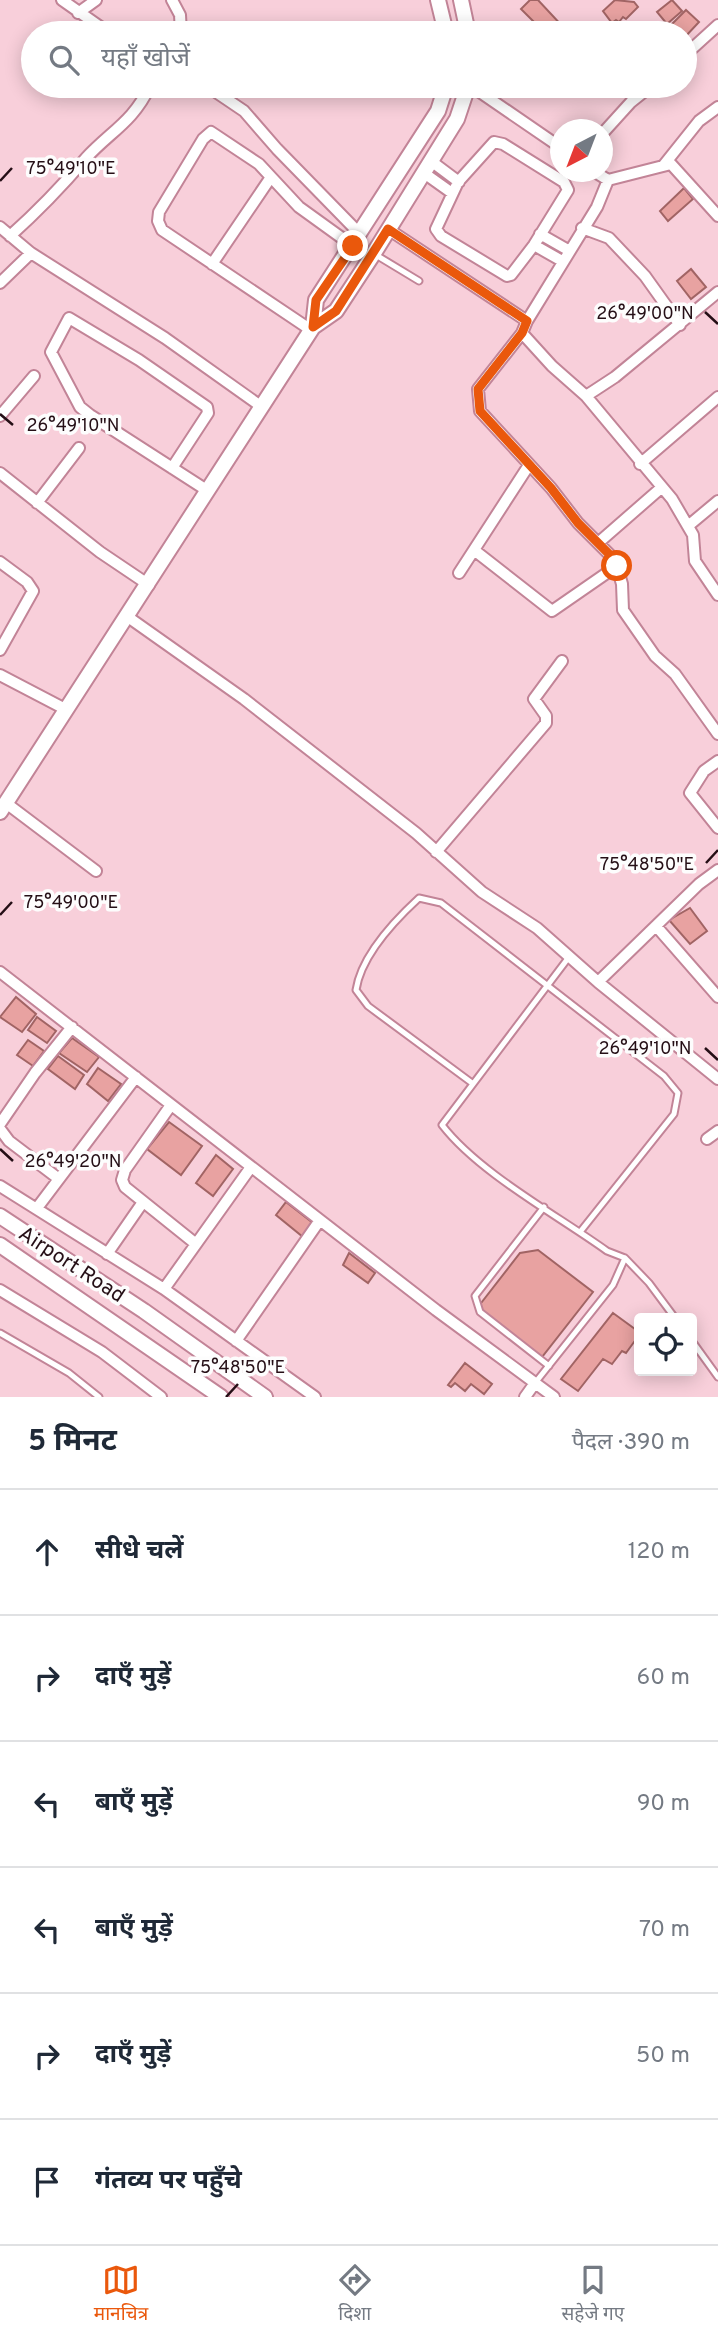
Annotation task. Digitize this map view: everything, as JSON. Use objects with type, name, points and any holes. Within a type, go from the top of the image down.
[{"type":"street","points":[[62,0],[90,21]]},
{"type":"street","points":[[78,13],[96,0]]},
{"type":"street","points":[[172,0],[180,21]]},
{"type":"street","points":[[438,0],[443,21]]},
{"type":"street","points":[[461,0],[465,21]]},
{"type":"street","points":[[697,44],[718,25]]},
{"type":"street","points":[[10,236],[66,184],[88,156],[121,128],[144,98]]},
{"type":"street","points":[[225,98],[244,111],[356,240]]},
{"type":"street","points":[[312,328],[316,300],[438,111],[442,98]]},
{"type":"street","points":[[96,871],[3,808],[312,328],[336,311],[374,253],[457,119],[465,98]]},
{"type":"street","points":[[488,98],[550,140]]},
{"type":"street","points":[[613,123],[636,98]]},
{"type":"street","points":[[663,166],[699,121],[718,107]]},
{"type":"street","points":[[312,328],[162,230],[158,220],[159,212],[203,139],[211,132],[259,164],[299,207],[356,240]]},
{"type":"street","points":[[494,142],[503,144],[564,183],[568,190],[516,271],[507,276],[441,236],[436,229],[452,193],[494,142]]},
{"type":"street","points":[[613,179],[671,164],[718,216]]},
{"type":"street","points":[[427,167],[459,182]]},
{"type":"street","points":[[427,167],[452,193]]},
{"type":"street","points":[[212,264],[271,177]]},
{"type":"street","points":[[607,182],[597,206],[568,250],[522,333],[478,389],[480,411],[617,566],[622,584],[623,610],[655,656],[675,674],[718,734]]},
{"type":"street","points":[[0,227],[31,253],[165,338],[262,407]]},
{"type":"street","points":[[582,228],[609,238],[645,276],[680,325]]},
{"type":"street","points":[[388,229],[527,321]]},
{"type":"street","points":[[537,240],[568,250]]},
{"type":"street","points":[[537,240],[562,261]]},
{"type":"street","points":[[0,283],[31,253]]},
{"type":"street","points":[[586,396],[615,377],[718,292]]},
{"type":"street","points":[[172,468],[208,413],[207,407],[139,360],[69,318],[51,352],[80,407],[172,468],[208,491]]},
{"type":"street","points":[[522,333],[551,366],[586,396],[661,488],[693,535],[695,561],[718,595]]},
{"type":"street","points":[[0,416],[34,376]]},
{"type":"street","points":[[640,464],[718,397]]},
{"type":"street","points":[[37,503],[79,448]]},
{"type":"street","points":[[459,573],[529,466]]},
{"type":"street","points":[[0,474],[149,585]]},
{"type":"street","points":[[598,543],[661,488]]},
{"type":"street","points":[[688,526],[718,501]]},
{"type":"street","points":[[474,550],[552,611],[617,566]]},
{"type":"street","points":[[0,562],[27,582],[33,591],[0,650]]},
{"type":"street","points":[[128,617],[244,699],[482,891],[537,928],[598,982],[718,1079]]},
{"type":"street","points":[[436,852],[546,723],[546,716],[534,699],[562,660]]},
{"type":"street","points":[[0,675],[67,710]]},
{"type":"street","points":[[718,761],[704,771],[690,793],[718,828]]},
{"type":"street","points":[[598,982],[718,870]]},
{"type":"street","points":[[656,926],[713,982],[718,997]]},
{"type":"street","points":[[0,972],[554,1397]]},
{"type":"street","points":[[59,1179],[9,1141],[0,1127],[35,1073],[72,1027]]},
{"type":"street","points":[[37,1208],[136,1077]]},
{"type":"street","points":[[171,1105],[125,1170],[122,1180],[125,1187],[196,1244]]},
{"type":"street","points":[[707,1139],[718,1132]]},
{"type":"street","points":[[164,1289],[251,1167]]},
{"type":"street","points":[[0,1186],[164,1289],[315,1397]]},
{"type":"street","points":[[107,1254],[143,1202]]},
{"type":"street","name":"Airport Road","points":[[0,1216],[144,1311],[265,1397]]},
{"type":"street","points":[[236,1341],[320,1220]]},
{"type":"street","points":[[0,1245],[221,1397]]},
{"type":"street","points":[[0,1290],[102,1352],[161,1397]]},
{"type":"street","points":[[525,1397],[535,1383]]},
{"type":"lane","points":[[374,253],[419,281]]},
{"type":"lane","points":[[472,1083],[368,1006],[356,990],[359,971],[419,898],[441,903],[664,1076],[678,1093],[674,1114],[580,1232]]},
{"type":"lane","points":[[569,957],[442,1125],[451,1137],[491,1170],[607,1251],[625,1258],[649,1283],[671,1313]]},
{"type":"lane","points":[[544,1207],[475,1296],[480,1312],[549,1366]]},
{"type":"lane","points":[[535,1383],[613,1285],[625,1258]]},
{"type":"lane","points":[[0,1333],[69,1373],[99,1397]]},
{"type":"lane","points":[[697,1348],[718,1377]]},
{"type":"building","points":[[530,0],[538,0],[558,21],[533,21],[521,9]]},
{"type":"building","points":[[615,0],[634,2],[638,7],[626,19],[623,17],[620,21],[610,21],[603,11]]},
{"type":"building","points":[[672,0],[682,11],[670,21],[664,21],[657,12]]},
{"type":"building","points":[[686,10],[699,22],[697,24],[697,21],[675,21]]},
{"type":"building","points":[[684,188],[693,199],[668,221],[660,211]]},
{"type":"building","points":[[691,269],[706,287],[691,299],[677,281]]},
{"type":"building","points":[[690,908],[707,931],[690,944],[669,920]]},
{"type":"building","points":[[16,997],[36,1014],[22,1032],[0,1017]]},
{"type":"building","points":[[37,1017],[56,1031],[47,1043],[28,1030]]},
{"type":"building","points":[[72,1038],[99,1057],[87,1072],[59,1053]]},
{"type":"building","points":[[28,1040],[44,1051],[33,1066],[17,1055]]},
{"type":"building","points":[[58,1056],[84,1075],[75,1089],[48,1069]]},
{"type":"building","points":[[98,1068],[121,1084],[108,1101],[87,1084]]},
{"type":"building","points":[[169,1122],[202,1146],[181,1175],[147,1149]]},
{"type":"building","points":[[216,1155],[233,1169],[213,1196],[196,1183]]},
{"type":"building","points":[[286,1202],[313,1223],[303,1237],[276,1215]]},
{"type":"building","points":[[538,1250],[593,1292],[542,1357],[478,1307],[520,1253]]},
{"type":"building","points":[[349,1253],[375,1273],[368,1283],[343,1265]]},
{"type":"building","points":[[613,1313],[634,1328],[634,1342],[626,1353],[622,1351],[612,1364],[603,1359],[578,1391],[561,1379]]},
{"type":"building","points":[[465,1363],[492,1384],[484,1394],[471,1384],[465,1391],[455,1383],[451,1387],[448,1385]]},
{"type":"route","points":[[353,246],[316,300],[313,327],[336,311],[388,229],[527,321],[522,333],[478,389],[480,411],[551,488],[578,523],[615,560],[617,566]]}]
